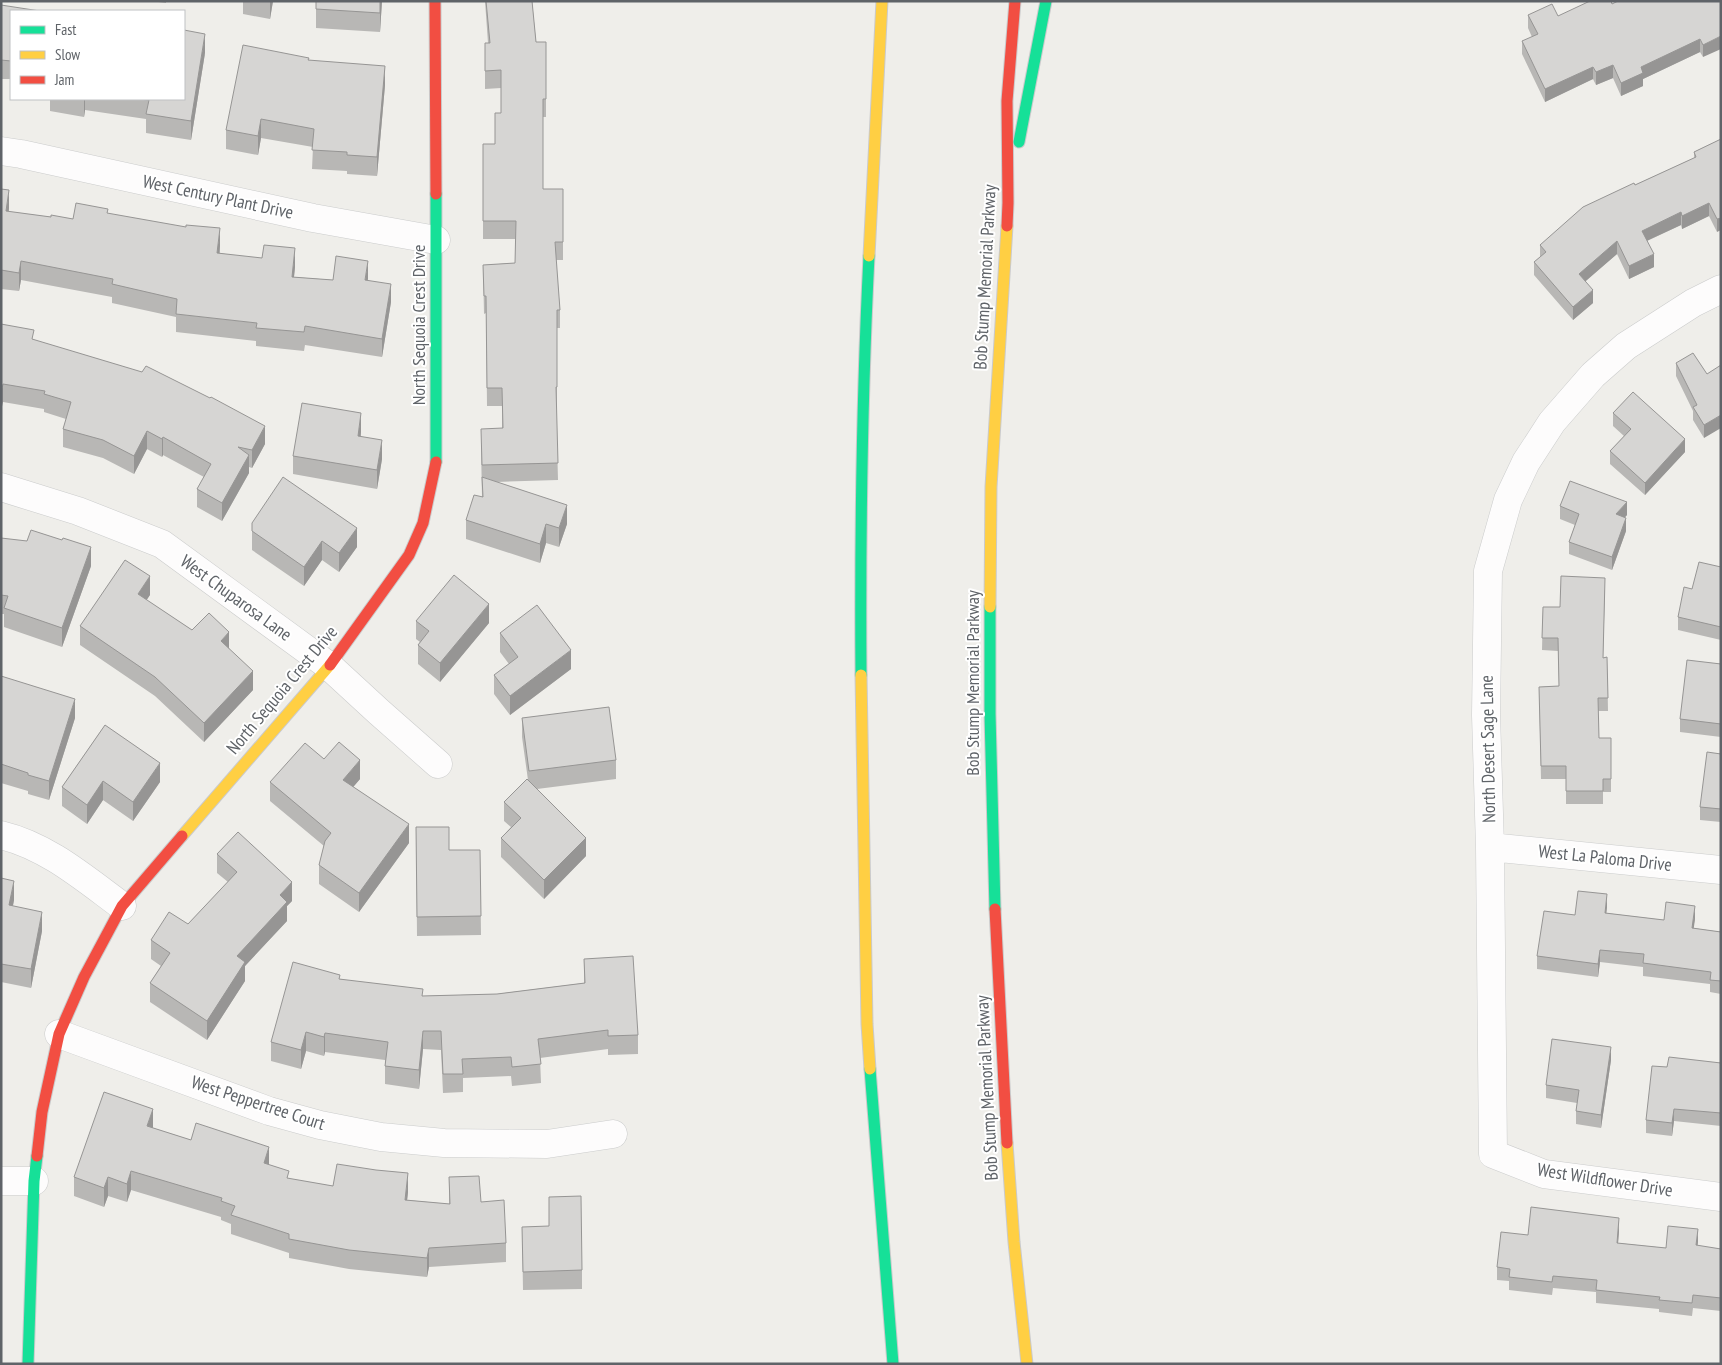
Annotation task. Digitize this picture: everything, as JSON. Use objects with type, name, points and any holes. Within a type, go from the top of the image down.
[{"type":"main road","name":"North Sequoia Crest Drive","points":[[28,1364],[34,1181],[42,1112],[59,1034],[84,977],[122,906],[329,666],[409,556],[423,522],[436,465],[435,1]]},
{"type":"main road","points":[[882,1],[863,368],[860,579],[862,803],[867,1024],[893,1364]]},
{"type":"main road","name":"Bob Stump Memorial Parkway","points":[[1015,1],[1007,101],[1008,203],[991,487],[990,714],[994,884],[1005,1107],[1014,1242],[1027,1364]]},
{"type":"main road","points":[[1008,203],[1046,1]]},
{"type":"street","name":"West Century Plant Drive","points":[[1,151],[313,218],[436,240]]},
{"type":"street","name":"North Desert Sage Lane","points":[[1492,1154],[1490,847],[1486,715],[1488,571],[1508,500],[1526,462],[1552,422],[1593,375],[1626,346],[1693,303],[1721,289]]},
{"type":"street","name":"West Chuparosa Lane","points":[[1,486],[78,511],[162,544],[329,666],[438,764]]},
{"type":"street","points":[[1,834],[14,838],[60,860],[122,906]]},
{"type":"street","name":"West La Paloma Drive","points":[[1490,847],[1721,870]]},
{"type":"street","name":"West Peppertree Court","points":[[59,1034],[269,1111],[320,1125],[381,1137],[444,1143],[547,1144],[613,1134]]},
{"type":"street","name":"West Wildflower Drive","points":[[1492,1154],[1544,1174],[1721,1196]]},
{"type":"street","points":[[1,1181],[34,1181]]},
{"type":"building","points":[[316,1],[380,1],[380,13],[316,9]]},
{"type":"building","points":[[486,1],[532,1],[536,42],[546,42],[546,99],[543,99],[543,189],[563,189],[563,242],[555,242],[560,310],[557,310],[556,387],[558,463],[482,465],[481,429],[503,428],[502,388],[487,388],[486,296],[484,296],[483,265],[515,263],[516,221],[483,221],[483,144],[495,144],[495,113],[501,113],[501,70],[485,71],[485,43],[490,43]]},
{"type":"building","points":[[1590,1],[1611,1],[1612,4],[1618,1],[1721,1],[1721,36],[1703,45],[1700,39],[1641,67],[1643,73],[1621,83],[1613,65],[1596,72],[1593,67],[1545,89],[1522,41],[1538,34],[1528,15],[1552,4],[1558,16]]},
{"type":"building","points":[[1,5],[34,10],[10,10],[10,61],[1,60]]},
{"type":"building","points":[[185,30],[205,34],[191,121],[146,114],[149,100],[185,100]]},
{"type":"building","points":[[243,45],[309,58],[308,60],[385,66],[377,157],[347,155],[347,152],[312,150],[314,129],[261,119],[258,136],[226,130]]},
{"type":"building","points":[[1721,139],[1721,218],[1717,219],[1709,203],[1682,216],[1681,212],[1642,231],[1654,254],[1629,266],[1617,241],[1579,274],[1593,290],[1573,307],[1534,262],[1546,252],[1540,245],[1583,207],[1696,157],[1694,152]]},
{"type":"building","points":[[1,189],[9,190],[6,211],[73,219],[76,203],[108,209],[107,213],[186,227],[186,225],[220,228],[217,253],[262,258],[264,245],[295,248],[292,277],[333,280],[336,256],[368,261],[365,280],[391,284],[382,339],[305,326],[304,332],[256,328],[257,323],[176,314],[177,299],[112,284],[113,279],[21,261],[19,273],[1,270]]},
{"type":"building","points":[[1,324],[34,330],[32,339],[142,372],[146,366],[211,397],[265,426],[252,450],[238,447],[249,455],[222,503],[197,489],[211,464],[163,437],[162,439],[147,431],[134,456],[103,440],[63,429],[71,402],[44,394],[45,391],[3,384],[1,393]]},
{"type":"building","points":[[1693,353],[1707,374],[1721,365],[1721,415],[1704,425],[1693,407],[1697,405],[1676,363]]},
{"type":"building","points":[[1633,392],[1685,439],[1645,483],[1610,451],[1631,429],[1613,413]]},
{"type":"building","points":[[302,403],[361,413],[358,436],[382,440],[377,470],[293,456]]},
{"type":"building","points":[[283,477],[357,528],[339,553],[322,541],[304,567],[252,531],[252,523]]},
{"type":"building","points":[[482,477],[567,505],[559,528],[546,524],[540,544],[466,520],[474,495],[483,497]]},
{"type":"building","points":[[1570,481],[1627,502],[1616,514],[1626,518],[1612,557],[1569,542],[1579,514],[1560,506]]},
{"type":"building","points":[[31,530],[91,547],[62,628],[4,608],[8,596],[1,595],[1,538],[27,541]]},
{"type":"building","points":[[125,560],[150,576],[138,594],[192,630],[209,613],[229,632],[221,641],[253,671],[204,723],[155,677],[80,626]]},
{"type":"building","points":[[1699,562],[1721,567],[1721,627],[1678,617],[1684,587],[1692,589]]},
{"type":"building","points":[[454,575],[489,604],[440,663],[418,645],[429,631],[416,621]]},
{"type":"building","points":[[1561,576],[1605,578],[1603,658],[1607,657],[1608,698],[1598,698],[1599,738],[1611,738],[1611,779],[1603,779],[1603,791],[1566,791],[1566,766],[1541,766],[1539,687],[1559,686],[1558,638],[1542,638],[1543,607],[1560,607]]},
{"type":"building","points":[[537,605],[571,650],[510,696],[494,675],[518,657],[500,633]]},
{"type":"building","points":[[1687,660],[1721,664],[1721,724],[1680,719]]},
{"type":"building","points":[[1,676],[75,699],[49,781],[1,764]]},
{"type":"building","points":[[609,707],[616,760],[529,771],[522,718]]},
{"type":"building","points":[[105,725],[160,763],[133,802],[103,781],[87,805],[62,787]]},
{"type":"building","points":[[339,742],[360,760],[343,780],[409,824],[359,893],[319,865],[325,841],[331,833],[270,782],[305,743],[324,759]]},
{"type":"building","points":[[1707,752],[1721,754],[1721,809],[1700,807]]},
{"type":"building","points":[[527,779],[586,838],[544,880],[501,838],[521,818],[504,802]]},
{"type":"building","points":[[416,827],[449,827],[449,850],[480,850],[481,916],[417,917]]},
{"type":"building","points":[[238,832],[292,882],[280,895],[287,902],[237,956],[245,962],[207,1021],[150,983],[170,953],[151,940],[169,912],[188,924],[237,872],[217,854]]},
{"type":"building","points":[[1,878],[14,881],[9,905],[42,912],[31,969],[1,964]]},
{"type":"building","points":[[1578,891],[1607,894],[1605,913],[1664,920],[1666,902],[1695,906],[1692,928],[1721,932],[1721,981],[1710,980],[1711,972],[1643,963],[1644,954],[1600,950],[1598,964],[1537,956],[1544,911],[1575,915]]},
{"type":"building","points":[[633,956],[638,1035],[608,1036],[608,1030],[538,1039],[541,1064],[512,1067],[511,1057],[462,1059],[463,1074],[443,1074],[441,1031],[423,1031],[419,1070],[385,1066],[388,1042],[325,1033],[324,1037],[306,1032],[301,1050],[271,1042],[293,962],[340,975],[339,979],[423,989],[422,996],[497,994],[585,983],[584,959]]},
{"type":"building","points":[[1552,1039],[1611,1047],[1601,1115],[1576,1111],[1579,1090],[1546,1085]]},
{"type":"building","points":[[1669,1057],[1721,1063],[1721,1113],[1674,1109],[1672,1123],[1646,1120],[1652,1066],[1667,1067]]},
{"type":"building","points":[[104,1092],[153,1109],[147,1126],[191,1140],[196,1123],[269,1147],[264,1163],[289,1171],[287,1178],[333,1186],[337,1164],[408,1173],[405,1200],[450,1204],[449,1177],[479,1176],[481,1202],[504,1200],[506,1243],[429,1248],[427,1258],[349,1250],[289,1239],[289,1234],[231,1215],[235,1206],[221,1201],[222,1198],[131,1171],[127,1184],[108,1177],[104,1188],[74,1177]]},
{"type":"building","points":[[581,1196],[582,1270],[523,1272],[522,1227],[549,1226],[549,1197]]},
{"type":"building","points":[[1531,1207],[1619,1218],[1617,1243],[1666,1248],[1668,1226],[1698,1229],[1696,1245],[1721,1249],[1721,1298],[1693,1295],[1692,1303],[1659,1300],[1660,1297],[1596,1290],[1597,1280],[1553,1276],[1552,1282],[1509,1277],[1510,1269],[1497,1267],[1501,1232],[1528,1235]]},
{"type":"traffic: fast","points":[[1019,142],[1046,1]]},
{"type":"traffic: fast","points":[[436,194],[436,462]]},
{"type":"traffic: fast","points":[[861,675],[862,465],[869,256]]},
{"type":"traffic: fast","points":[[990,607],[990,714],[995,909]]},
{"type":"traffic: fast","points":[[870,1069],[893,1364]]},
{"type":"traffic: fast","points":[[28,1364],[34,1181],[37,1156]]},
{"type":"traffic: slow","points":[[869,256],[882,1]]},
{"type":"traffic: slow","points":[[990,607],[991,487],[1007,226]]},
{"type":"traffic: slow","points":[[182,836],[330,665]]},
{"type":"traffic: slow","points":[[861,675],[867,1024],[870,1069]]},
{"type":"traffic: slow","points":[[1007,1143],[1014,1242],[1027,1364]]},
{"type":"traffic: jam","points":[[435,1],[436,194]]},
{"type":"traffic: jam","points":[[1007,226],[1007,101],[1015,1]]},
{"type":"traffic: jam","points":[[330,665],[409,555],[423,523],[436,462]]},
{"type":"traffic: jam","points":[[37,1156],[42,1112],[59,1034],[84,977],[122,906],[182,836]]},
{"type":"traffic: jam","points":[[995,909],[1007,1143]]}]
